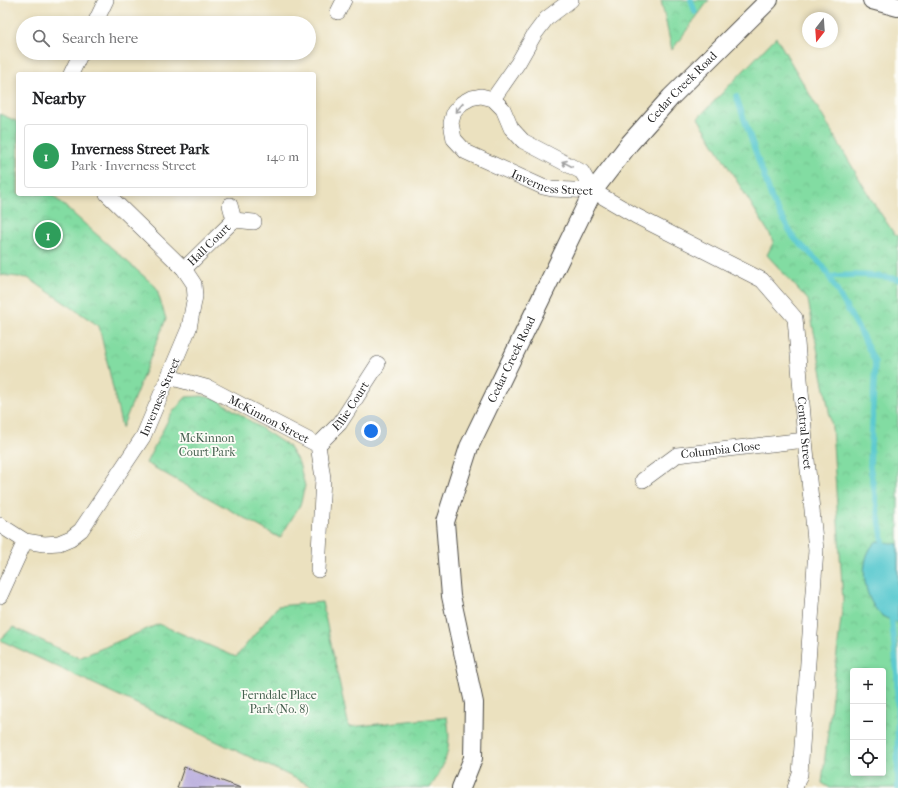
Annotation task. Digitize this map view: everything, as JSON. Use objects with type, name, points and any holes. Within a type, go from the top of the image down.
[{"type":"street","points":[[98,16],[106,0]]},
{"type":"street","points":[[493,99],[518,63],[534,34],[546,19],[571,0]]},
{"type":"street","name":"Cedar Creek Road","points":[[461,788],[473,758],[474,703],[451,596],[445,522],[469,447],[593,191],[630,142],[671,97],[769,0]]},
{"type":"street","points":[[872,0],[898,7]]},
{"type":"street","points":[[72,72],[78,60]]},
{"type":"street","name":"Inverness Street","points":[[481,96],[493,99],[503,109],[511,128],[523,141],[582,172],[593,191],[552,189],[543,187],[466,152],[454,139],[451,123],[454,112],[462,103],[471,98],[481,96]]},
{"type":"street","name":"Central Street","points":[[593,191],[636,216],[762,280],[795,318],[816,550],[800,774],[795,788]]},
{"type":"street","name":"Inverness Street","points":[[0,525],[25,541],[44,544],[59,543],[71,538],[81,530],[143,438],[189,328],[195,296],[194,284],[184,269],[109,196]]},
{"type":"street","name":"Hall Court","points":[[230,205],[234,220]]},
{"type":"street","name":"Hall Court","points":[[184,269],[234,220]]},
{"type":"street","name":"Hall Court","points":[[234,220],[254,222]]},
{"type":"street","name":"Ellie Court","points":[[318,445],[340,423],[378,364]]},
{"type":"street","name":"McKinnon Street","points":[[169,377],[209,388],[318,445],[323,478],[318,570]]},
{"type":"street","name":"Columbia Close","points":[[644,480],[677,455],[805,440]]},
{"type":"street","points":[[0,596],[25,541]]},
{"type":"green space","points":[[661,0],[709,0],[672,50]]},
{"type":"green space","points":[[776,37],[873,202],[895,235],[898,236],[898,788],[830,788],[822,783],[843,601],[832,427],[808,300],[767,255],[774,241],[698,118]]},
{"type":"green space","points":[[0,114],[16,121],[16,196],[53,196],[156,287],[166,319],[122,428],[99,326],[28,278],[0,275]]},
{"type":"green space","name":"McKinnon Court Park","points":[[202,396],[217,399],[288,446],[299,463],[305,486],[300,505],[280,538],[146,463],[171,414],[186,397]]},
{"type":"green space","name":"Ferndale Place Park (No. 8)","points":[[322,602],[349,727],[447,717],[449,737],[447,754],[441,771],[430,788],[316,788],[0,640],[13,627],[79,658],[159,624],[236,657],[278,606]]},
{"type":"water","points":[[877,541],[898,544],[898,623],[884,617],[877,610],[867,591],[864,568],[866,558],[870,548]]},
{"type":"building","points":[[184,767],[241,788],[177,788]]},
{"type":"waterway","points":[[691,0],[695,12]]},
{"type":"waterway","points":[[736,96],[773,202],[794,238],[823,266],[861,333],[875,362],[870,466],[884,548]]},
{"type":"waterway","points":[[829,277],[864,275],[898,279]]},
{"type":"waterway","points":[[891,613],[897,676],[898,788]]},
{"type":"place","name":"Inverness Street Park","points":[[48,235]]}]
